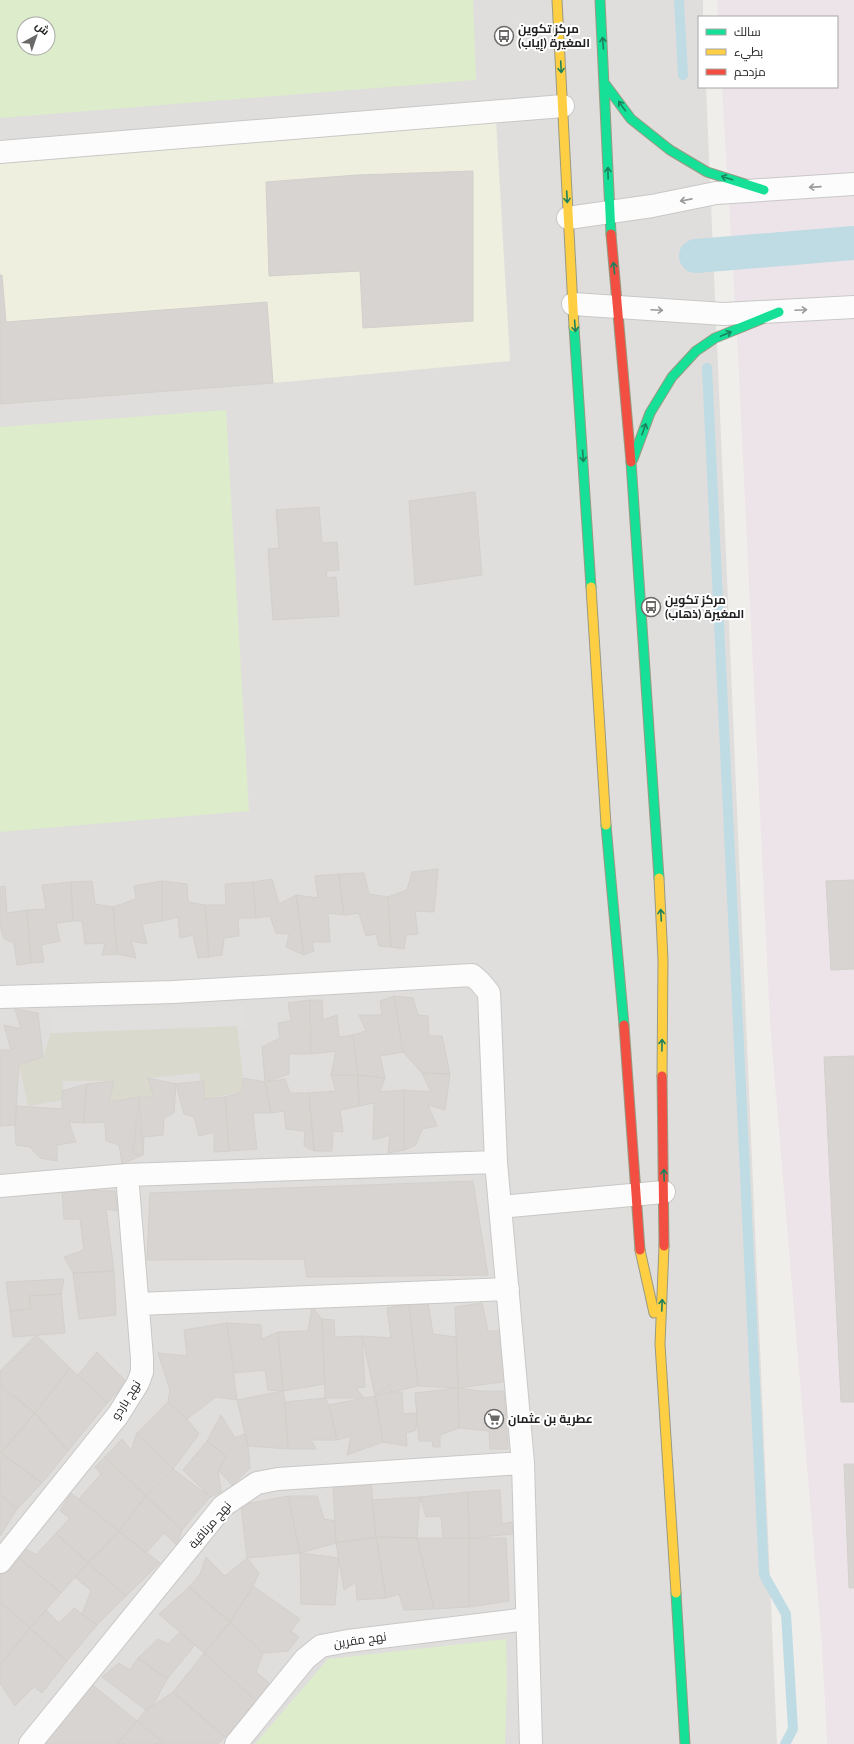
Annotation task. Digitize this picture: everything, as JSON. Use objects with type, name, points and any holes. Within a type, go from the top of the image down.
[{"type":"street","points":[[557,0],[573,304],[605,814],[625,1037],[639,1244],[660,1344]]},
{"type":"street","points":[[600,0],[606,84],[609,212],[631,466],[654,800],[663,960],[662,1113],[664,1264],[660,1344],[685,1744]]},
{"type":"street","points":[[606,84],[631,119],[670,150],[707,172],[764,190]]},
{"type":"street","points":[[0,152],[563,106]]},
{"type":"street","points":[[568,218],[652,206],[716,193],[854,184]]},
{"type":"street","points":[[573,304],[724,314],[854,307]]},
{"type":"street","points":[[631,466],[650,413],[672,376],[696,351],[715,338],[779,312]]},
{"type":"street","points":[[0,997],[173,992],[472,975],[480,982],[489,994],[496,1162],[523,1463],[531,1744]]},
{"type":"street","points":[[0,1186],[127,1175],[496,1162]]},
{"type":"street","name":"نهج باردو","points":[[0,1562],[118,1415],[138,1383],[142,1372],[127,1175]]},
{"type":"street","points":[[500,1207],[664,1192]]},
{"type":"street","points":[[138,1304],[508,1290]]},
{"type":"street","name":"نهج مرناقية","points":[[30,1744],[224,1506],[257,1483],[278,1479],[523,1463]]},
{"type":"street","name":"نهج مقرين","points":[[236,1744],[306,1659],[321,1646],[348,1641],[527,1619]]},
{"type":"shaded area","points":[[0,0],[703,0],[703,16],[698,16],[698,88],[706,88],[777,1744],[0,1744]]},
{"type":"shaded area","points":[[717,0],[854,0],[854,1744],[827,1744],[822,1645],[770,1023],[738,355],[722,88],[838,88],[838,16],[718,16]]},
{"type":"shaded area","points":[[243,1005],[247,1029],[237,1026],[51,1033],[51,1011]]},
{"type":"shaded area","points":[[237,1026],[243,1078],[242,1092],[204,1099],[199,1073],[148,1078],[154,1097],[109,1102],[114,1081],[63,1081],[62,1100],[28,1106],[19,1065],[43,1057],[51,1033]]},
{"type":"green space","points":[[0,0],[473,0],[476,80],[0,118]]},
{"type":"green space","points":[[496,121],[510,361],[273,383],[0,404],[0,157]]},
{"type":"green space","points":[[226,410],[249,811],[0,832],[0,427]]},
{"type":"green space","points":[[506,1639],[507,1684],[505,1744],[255,1744],[328,1659]]},
{"type":"building","points":[[473,171],[473,321],[363,328],[360,271],[269,276],[266,182],[357,175]]},
{"type":"building","points":[[0,275],[2,275],[6,322],[267,302],[273,383],[0,404]]},
{"type":"building","points":[[475,492],[482,575],[415,585],[409,501]]},
{"type":"building","points":[[319,507],[322,543],[337,542],[339,570],[326,571],[327,578],[336,577],[339,616],[273,620],[268,549],[279,548],[276,510]]},
{"type":"building","points":[[438,869],[434,912],[415,911],[418,934],[406,935],[404,949],[391,947],[388,897],[407,890],[412,872]]},
{"type":"building","points":[[364,873],[369,894],[388,897],[391,947],[379,946],[376,934],[366,936],[359,913],[344,915],[339,874]]},
{"type":"building","points":[[339,874],[344,915],[328,913],[330,942],[312,942],[314,951],[304,955],[296,895],[318,898],[315,876]]},
{"type":"building","points":[[272,879],[279,904],[296,895],[304,955],[286,947],[289,934],[276,933],[270,916],[256,918],[253,882]]},
{"type":"building","points":[[854,880],[854,969],[831,970],[826,881]]},
{"type":"building","points":[[92,881],[95,904],[113,907],[117,954],[102,955],[105,943],[85,944],[82,921],[73,921],[71,882]]},
{"type":"building","points":[[162,881],[187,884],[188,902],[205,905],[209,957],[198,958],[193,935],[180,938],[178,917],[162,921]]},
{"type":"building","points":[[162,881],[162,921],[142,924],[147,944],[131,941],[136,958],[117,954],[113,907],[136,899],[134,886]]},
{"type":"building","points":[[71,882],[73,921],[56,923],[60,941],[41,945],[44,962],[31,963],[27,910],[46,909],[42,885]]},
{"type":"building","points":[[253,882],[256,918],[238,918],[239,936],[224,938],[222,955],[209,957],[205,905],[226,905],[225,884]]},
{"type":"building","points":[[5,886],[7,913],[27,910],[31,963],[17,965],[14,943],[4,939],[0,926],[0,887]]},
{"type":"building","points":[[394,996],[403,1052],[380,1056],[385,1078],[358,1075],[353,1035],[366,1031],[359,1015],[382,1015],[380,1001]]},
{"type":"building","points":[[394,996],[413,998],[418,1015],[428,1016],[429,1036],[442,1036],[450,1074],[422,1073],[403,1052]]},
{"type":"building","points":[[310,1000],[311,1054],[289,1054],[289,1074],[265,1082],[262,1047],[280,1038],[278,1023],[291,1021],[288,1003]]},
{"type":"building","points":[[310,1000],[322,1000],[323,1020],[337,1015],[339,1037],[353,1035],[358,1075],[331,1075],[336,1051],[311,1054]]},
{"type":"building","points":[[15,1009],[38,1013],[43,1057],[19,1065],[15,1125],[0,1126],[0,1050],[11,1050],[4,1025],[21,1029]]},
{"type":"building","points":[[854,1056],[854,1402],[841,1402],[824,1057]]},
{"type":"building","points":[[422,1073],[450,1074],[445,1110],[428,1105],[437,1126],[422,1129],[416,1145],[404,1150],[404,1090],[431,1092]]},
{"type":"building","points":[[331,1075],[358,1075],[359,1106],[340,1110],[343,1132],[333,1131],[332,1151],[314,1151],[309,1093],[336,1091]]},
{"type":"building","points":[[358,1075],[385,1078],[380,1092],[404,1090],[404,1150],[388,1153],[390,1135],[373,1140],[374,1103],[359,1106]]},
{"type":"building","points":[[148,1078],[176,1084],[174,1113],[164,1118],[163,1135],[144,1137],[143,1155],[133,1154],[139,1097],[154,1097]]},
{"type":"building","points":[[243,1078],[265,1082],[271,1113],[253,1113],[257,1149],[229,1151],[225,1097],[242,1092]]},
{"type":"building","points":[[285,1079],[290,1093],[309,1093],[314,1151],[304,1146],[305,1131],[286,1129],[284,1111],[271,1113],[265,1082]]},
{"type":"building","points":[[114,1081],[109,1102],[139,1097],[143,1155],[122,1164],[119,1145],[106,1141],[105,1122],[83,1123],[87,1084]]},
{"type":"building","points":[[204,1081],[204,1099],[225,1097],[229,1151],[214,1152],[214,1132],[199,1136],[194,1117],[184,1114],[176,1084]]},
{"type":"building","points":[[87,1084],[83,1123],[69,1122],[76,1142],[57,1145],[57,1161],[40,1158],[30,1147],[16,1145],[15,1125],[17,1106],[62,1109],[62,1091]]},
{"type":"building","points":[[473,1181],[488,1275],[307,1277],[304,1259],[147,1260],[150,1193]]},
{"type":"building","points":[[62,1190],[115,1191],[118,1211],[106,1209],[114,1271],[73,1273],[64,1257],[84,1250],[80,1219],[64,1219]]},
{"type":"building","points":[[114,1271],[116,1315],[79,1319],[73,1273]]},
{"type":"building","points":[[64,1279],[61,1294],[29,1296],[31,1309],[10,1311],[6,1282]]},
{"type":"building","points":[[61,1294],[65,1333],[13,1337],[10,1311],[31,1309],[29,1296]]},
{"type":"building","points":[[428,1303],[433,1334],[456,1337],[458,1388],[418,1386],[409,1304]]},
{"type":"building","points":[[482,1303],[488,1331],[503,1331],[509,1381],[458,1388],[455,1307]]},
{"type":"building","points":[[409,1304],[418,1386],[375,1396],[362,1336],[391,1338],[387,1308]]},
{"type":"building","points":[[312,1307],[322,1319],[325,1384],[283,1391],[278,1332],[308,1331]]},
{"type":"building","points":[[322,1319],[334,1320],[335,1337],[362,1336],[365,1387],[356,1388],[364,1398],[325,1398]]},
{"type":"building","points":[[227,1323],[261,1325],[262,1339],[278,1332],[283,1391],[268,1390],[265,1370],[235,1373]]},
{"type":"building","points":[[227,1323],[237,1400],[216,1397],[187,1419],[168,1402],[170,1390],[158,1353],[187,1356],[184,1330]]},
{"type":"building","points":[[36,1335],[70,1368],[35,1413],[0,1387],[0,1371]]},
{"type":"building","points":[[97,1352],[127,1382],[107,1403],[78,1375]]},
{"type":"building","points":[[70,1368],[107,1403],[68,1451],[35,1413]]},
{"type":"building","points":[[0,1384],[35,1413],[1,1453],[0,1452]]},
{"type":"building","points":[[390,1384],[390,1392],[402,1392],[403,1414],[417,1413],[416,1430],[406,1433],[407,1446],[383,1442],[375,1396]]},
{"type":"building","points":[[458,1388],[459,1428],[440,1435],[440,1447],[433,1447],[432,1441],[419,1441],[415,1393]]},
{"type":"building","points":[[458,1388],[479,1391],[504,1391],[508,1449],[490,1449],[489,1431],[459,1428]]},
{"type":"building","points":[[283,1391],[288,1449],[248,1446],[237,1400]]},
{"type":"building","points":[[375,1396],[383,1442],[347,1455],[351,1436],[337,1440],[329,1405]]},
{"type":"building","points":[[325,1398],[329,1405],[337,1440],[311,1440],[316,1449],[288,1449],[285,1402]]},
{"type":"building","points":[[168,1402],[187,1419],[199,1434],[173,1469],[137,1433]]},
{"type":"building","points":[[35,1413],[68,1451],[42,1483],[1,1453]]},
{"type":"building","points":[[221,1415],[235,1438],[245,1434],[248,1446],[250,1468],[232,1485],[218,1470],[226,1456],[207,1441]]},
{"type":"building","points":[[137,1433],[173,1469],[146,1496],[105,1457],[122,1439],[131,1450]]},
{"type":"building","points":[[207,1441],[226,1456],[218,1470],[221,1492],[210,1497],[183,1470]]},
{"type":"building","points":[[1,1453],[42,1483],[17,1509],[0,1494]]},
{"type":"building","points":[[105,1457],[146,1496],[119,1531],[79,1499],[101,1474],[95,1467]]},
{"type":"building","points":[[844,1464],[854,1464],[854,1588],[849,1588]]},
{"type":"building","points":[[173,1469],[210,1497],[182,1530],[146,1496]]},
{"type":"building","points":[[371,1482],[376,1537],[336,1543],[333,1485]]},
{"type":"building","points":[[500,1490],[502,1524],[512,1522],[513,1534],[469,1538],[468,1492]]},
{"type":"building","points":[[468,1492],[469,1538],[443,1538],[441,1516],[426,1517],[420,1497]]},
{"type":"building","points":[[71,1493],[119,1531],[88,1563],[56,1533],[70,1518],[60,1511]]},
{"type":"building","points":[[0,1494],[17,1509],[0,1536]]},
{"type":"building","points":[[146,1496],[182,1530],[177,1545],[164,1533],[146,1553],[119,1531]]},
{"type":"building","points":[[288,1496],[300,1553],[247,1558],[241,1505]]},
{"type":"building","points":[[288,1496],[317,1496],[324,1519],[335,1521],[336,1543],[300,1553]]},
{"type":"building","points":[[420,1497],[417,1538],[376,1537],[372,1500]]},
{"type":"building","points":[[119,1531],[160,1563],[126,1596],[88,1563]]},
{"type":"building","points":[[56,1533],[88,1563],[61,1593],[15,1555],[23,1547],[36,1555]]},
{"type":"building","points":[[376,1537],[417,1538],[434,1609],[404,1610],[399,1594],[386,1598]]},
{"type":"building","points":[[376,1537],[386,1598],[357,1600],[356,1582],[344,1590],[336,1543]]},
{"type":"building","points":[[417,1538],[469,1538],[469,1607],[434,1609]]},
{"type":"building","points":[[469,1538],[506,1538],[509,1601],[469,1607]]},
{"type":"building","points":[[300,1553],[339,1558],[335,1605],[301,1604]]},
{"type":"building","points":[[15,1555],[61,1593],[30,1628],[0,1602],[0,1573]]},
{"type":"building","points":[[206,1557],[225,1576],[247,1558],[259,1573],[253,1586],[230,1622],[189,1587],[200,1574]]},
{"type":"building","points":[[88,1563],[126,1596],[97,1625],[82,1614],[91,1591],[75,1577]]},
{"type":"building","points":[[253,1586],[300,1619],[291,1631],[299,1637],[288,1651],[263,1653],[230,1622]]},
{"type":"building","points":[[189,1587],[230,1622],[204,1653],[159,1614]]},
{"type":"building","points":[[0,1602],[30,1628],[0,1665]]},
{"type":"building","points":[[74,1608],[97,1625],[67,1661],[30,1628],[46,1610],[59,1623]]},
{"type":"building","points":[[230,1622],[263,1653],[256,1672],[273,1686],[258,1703],[204,1653]]},
{"type":"building","points":[[30,1628],[67,1661],[42,1693],[34,1687],[15,1706],[0,1683],[0,1665]]},
{"type":"building","points":[[180,1632],[195,1645],[167,1679],[138,1658],[158,1639],[168,1644]]},
{"type":"building","points":[[204,1653],[258,1703],[225,1737],[173,1692]]},
{"type":"building","points":[[138,1658],[167,1679],[153,1705],[146,1710],[102,1677],[119,1663],[130,1670]]},
{"type":"building","points":[[89,1682],[137,1721],[117,1744],[47,1744],[44,1742]]},
{"type":"building","points":[[173,1692],[225,1737],[218,1744],[165,1744],[137,1721],[146,1710]]},
{"type":"building","points":[[137,1721],[165,1744],[117,1744]]},
{"type":"waterway","points":[[679,0],[683,75]]},
{"type":"waterway","points":[[696,256],[854,243]]},
{"type":"waterway","points":[[707,368],[764,1575],[786,1614],[793,1729],[785,1744]]},
{"type":"traffic: fast","points":[[600,0],[611,234]]},
{"type":"traffic: fast","points":[[605,84],[631,119],[670,150],[707,172],[764,190]]},
{"type":"traffic: fast","points":[[633,459],[650,413],[672,377],[696,351],[715,338],[779,312]]},
{"type":"traffic: fast","points":[[574,327],[591,587]]},
{"type":"traffic: fast","points":[[631,462],[659,878]]},
{"type":"traffic: fast","points":[[606,825],[624,1025]]},
{"type":"traffic: fast","points":[[676,1593],[685,1744]]},
{"type":"traffic: slow","points":[[557,0],[574,327]]},
{"type":"traffic: slow","points":[[591,587],[606,825]]},
{"type":"traffic: slow","points":[[659,878],[663,960],[662,1076]]},
{"type":"traffic: slow","points":[[664,1246],[660,1344],[676,1593]]},
{"type":"traffic: slow","points":[[640,1250],[654,1313]]},
{"type":"traffic: jam","points":[[611,234],[631,462]]},
{"type":"traffic: jam","points":[[624,1025],[640,1250]]},
{"type":"traffic: jam","points":[[662,1076],[664,1246]]},
{"type":"place","name":"مركز تكوين المغيرة (إياب)","points":[[504,36]]},
{"type":"place","name":"مركز تكوين المغيرة (ذهاب)","points":[[651,607]]},
{"type":"place","name":"عطرية بن عثمان","points":[[494,1419]]}]
